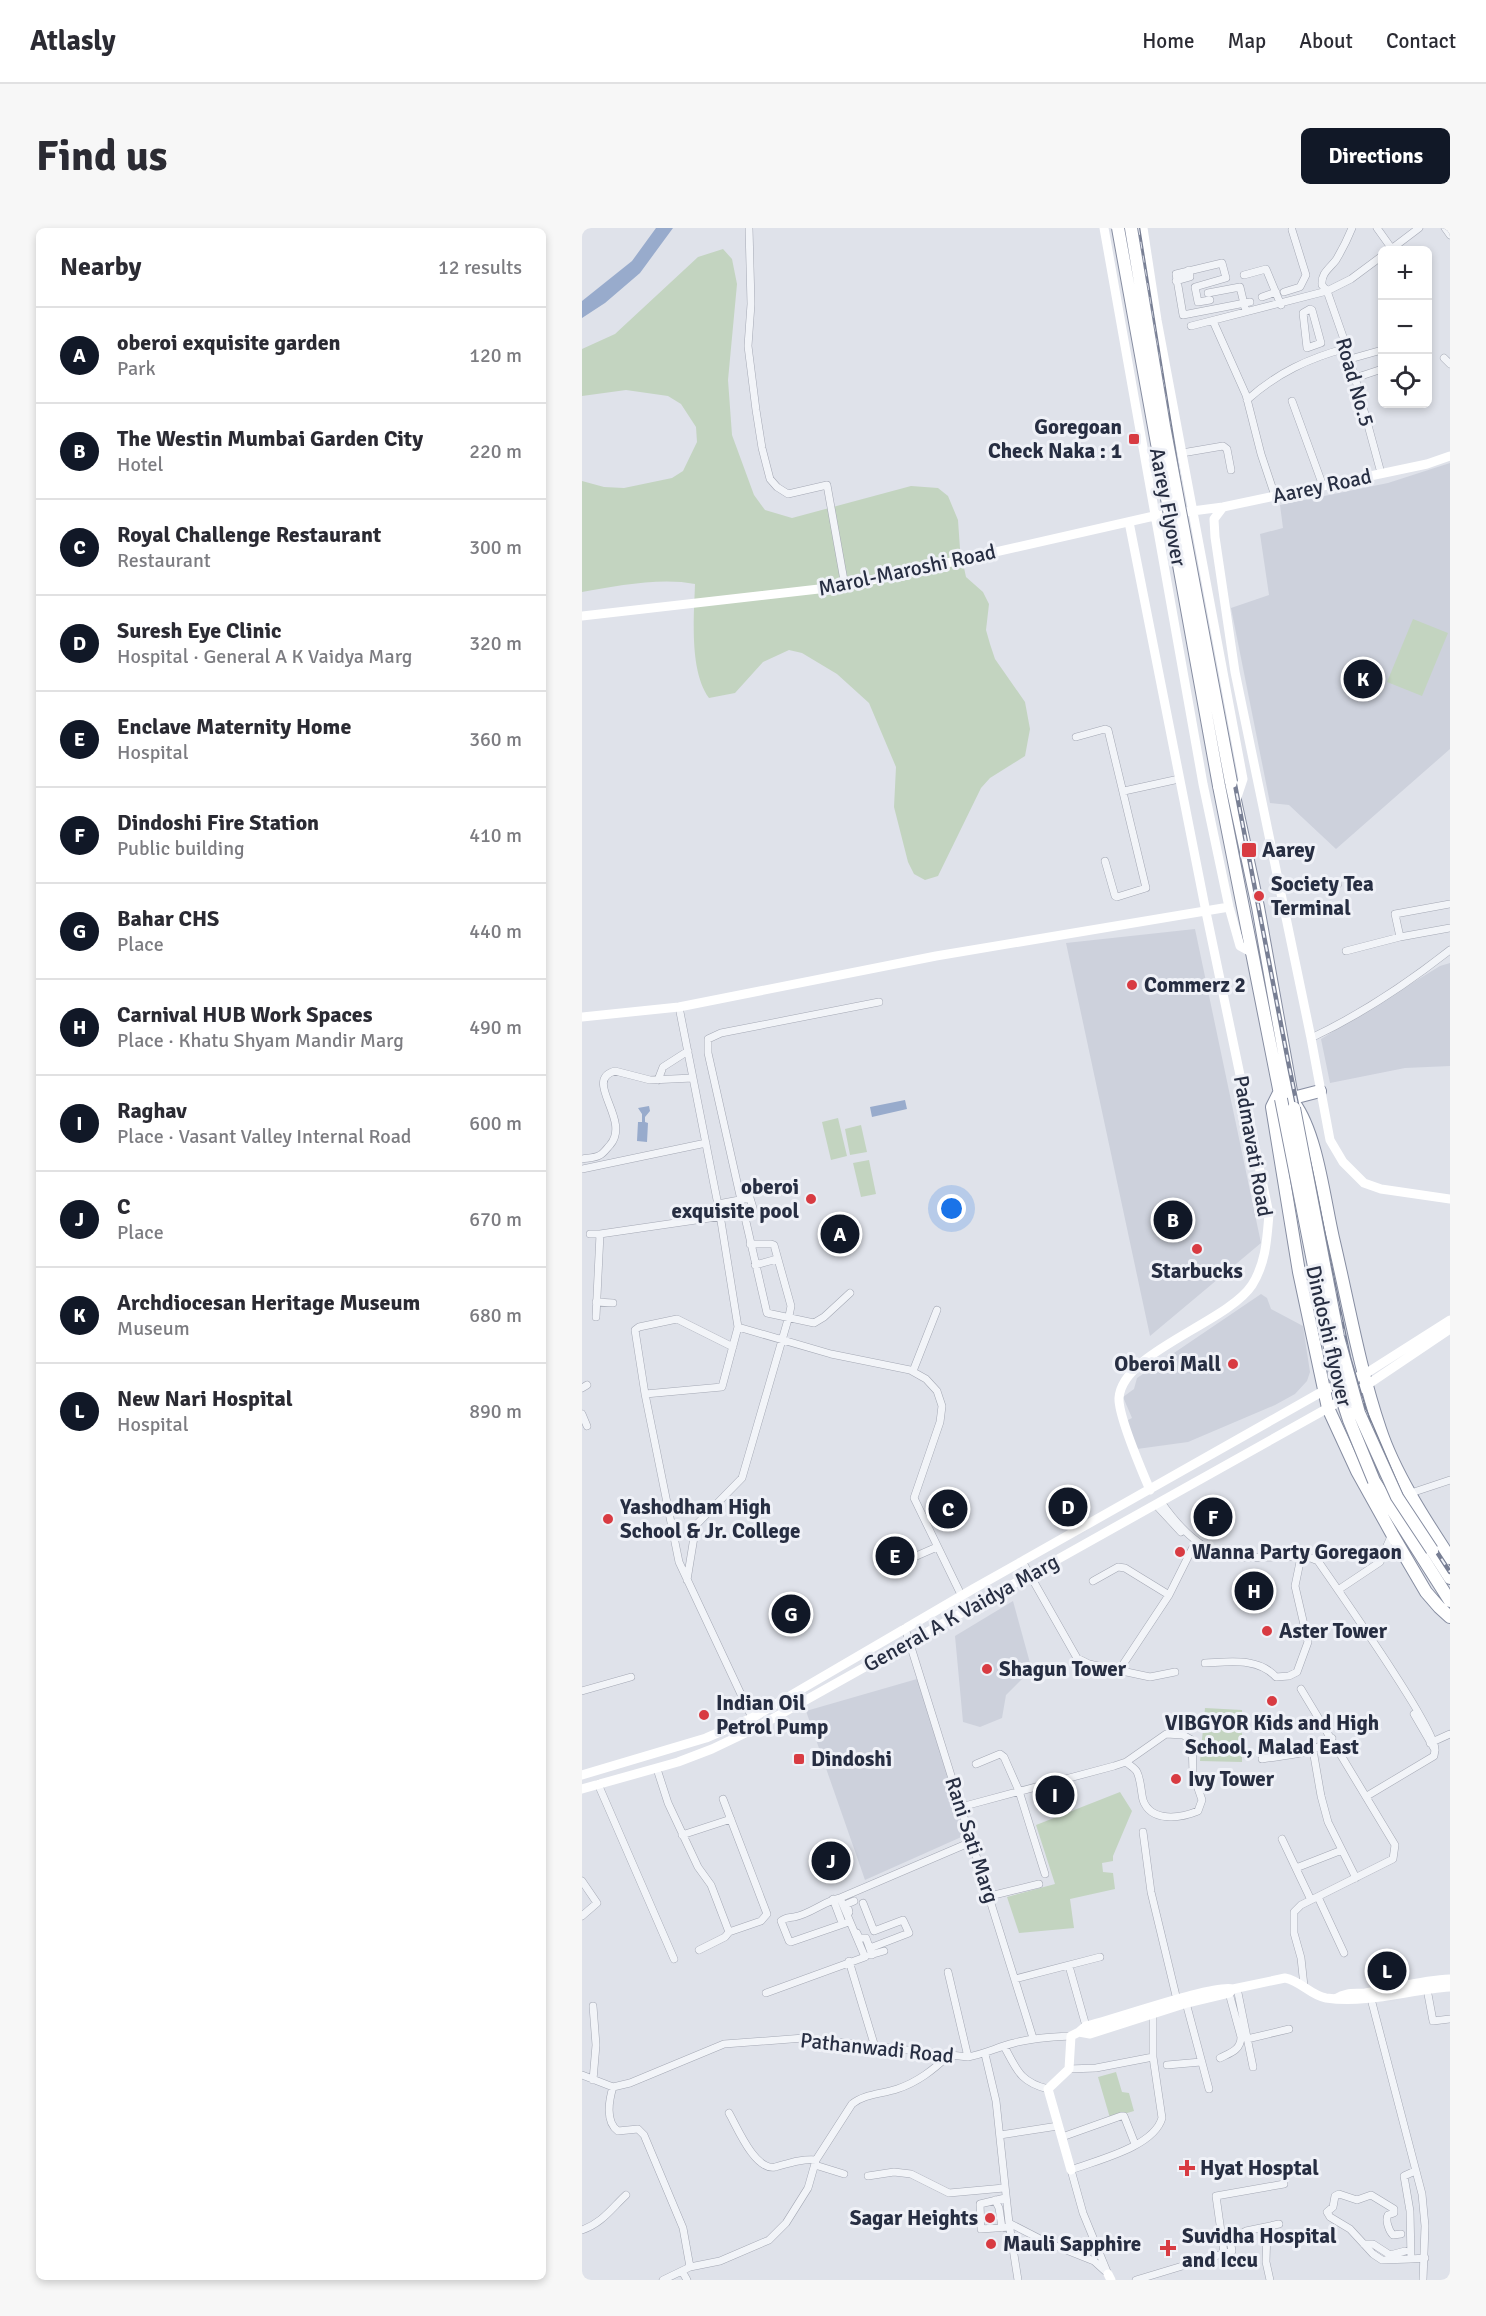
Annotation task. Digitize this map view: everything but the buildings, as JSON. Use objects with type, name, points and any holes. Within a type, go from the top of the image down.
[{"type":"highway","name":"Aarey Flyover","points":[[1118,228],[1219,786],[1253,954],[1288,1100]]},
{"type":"highway","name":"Aarey Flyover","points":[[1131,228],[1164,426],[1231,782],[1258,907],[1288,1100]]},
{"type":"highway","points":[[1320,1091],[1272,1107],[1305,1300],[1328,1408],[1357,1472],[1392,1534],[1426,1592],[1450,1617]]},
{"type":"highway","points":[[1288,1100],[1302,1114],[1314,1155],[1380,1431],[1411,1493],[1450,1558]]},
{"type":"highway","name":"Dindoshi flyover","points":[[1288,1100],[1331,1355],[1346,1411],[1374,1481],[1426,1554]]},
{"type":"highway","points":[[1305,1300],[1346,1292]]},
{"type":"highway","points":[[1426,1554],[1450,1578]]},
{"type":"highway","points":[[1426,1554],[1450,1600]]},
{"type":"main road","points":[[1104,228],[1203,784],[1229,908],[1240,946],[1253,954]]},
{"type":"main road","points":[[1143,228],[1157,320],[1243,779],[1235,802]]},
{"type":"main road","points":[[1122,326],[1157,320]]},
{"type":"main road","name":"Aarey Road","points":[[1193,511],[1223,507],[1427,464],[1450,456]]},
{"type":"main road","points":[[1223,507],[1214,519],[1215,537],[1235,672],[1257,785],[1280,883],[1330,1140],[1343,1162],[1364,1183],[1381,1189],[1450,1199]]},
{"type":"main road","name":"Marol-Maroshi Road","points":[[582,616],[845,586],[981,553],[1023,546],[1155,516],[1193,511]]},
{"type":"main road","name":"Padmavati Road","points":[[1129,522],[1179,779],[1269,1214],[1267,1243],[1262,1266],[1252,1286],[1234,1303],[1143,1362],[1125,1380],[1118,1401],[1150,1490]]},
{"type":"main road","points":[[1203,561],[1215,537]]},
{"type":"main road","points":[[582,1017],[679,1007],[936,956],[1229,908]]},
{"type":"main road","points":[[1366,1379],[1450,1320]]},
{"type":"main road","points":[[1366,1379],[1450,1329]]},
{"type":"main road","name":"General A K Vaidya Marg","points":[[582,1775],[706,1738],[752,1718],[961,1595],[1324,1390],[1366,1379]]},
{"type":"main road","name":"General A K Vaidya Marg","points":[[583,1786],[657,1769],[712,1749],[756,1728],[1328,1408],[1366,1379]]},
{"type":"main road","points":[[1071,2170],[1048,2089],[1069,2069],[1079,2031],[1090,2034],[1183,2000],[1285,1978],[1292,1979],[1317,1996],[1345,2001],[1423,1987],[1450,1979]]},
{"type":"main road","points":[[1423,1987],[1450,1987]]},
{"type":"street","points":[[749,228],[751,304],[748,346],[762,448],[770,479],[777,488],[788,494],[827,485],[845,586]]},
{"type":"street","name":"Road No.5","points":[[1352,228],[1336,259],[1322,278],[1322,285],[1327,291],[1358,377],[1381,473]]},
{"type":"street","points":[[1377,228],[1388,246]]},
{"type":"street","points":[[1396,246],[1419,228]]},
{"type":"street","points":[[1445,228],[1450,235]]},
{"type":"street","points":[[1262,297],[1300,287],[1306,275],[1292,230]]},
{"type":"street","points":[[1191,326],[1281,305],[1327,291],[1351,279],[1378,260]]},
{"type":"street","points":[[1247,303],[1182,314],[1176,274],[1222,262],[1226,278],[1195,287],[1197,301],[1240,287],[1247,303],[1247,313]]},
{"type":"street","points":[[1244,275],[1266,269],[1280,292],[1281,305]]},
{"type":"street","points":[[1206,283],[1214,320],[1247,400],[1275,496]]},
{"type":"street","points":[[1300,287],[1312,310],[1322,355]]},
{"type":"street","points":[[1310,309],[1303,313],[1307,347],[1319,345]]},
{"type":"street","points":[[1247,400],[1279,375],[1305,360],[1347,348]]},
{"type":"street","points":[[1352,358],[1378,351]]},
{"type":"street","points":[[1358,377],[1378,371]]},
{"type":"street","points":[[1292,401],[1323,486]]},
{"type":"street","points":[[1182,453],[1223,446],[1227,449],[1231,470]]},
{"type":"street","points":[[1076,737],[1108,730],[1146,888],[1115,896],[1106,861]]},
{"type":"street","points":[[1124,791],[1179,779]]},
{"type":"street","points":[[1280,883],[1338,884]]},
{"type":"street","points":[[1400,937],[1395,914],[1450,904]]},
{"type":"street","points":[[1346,951],[1400,937],[1450,928]]},
{"type":"street","points":[[1311,1038],[1359,1012],[1450,950]]},
{"type":"street","points":[[741,1200],[708,1053],[708,1039],[721,1033],[879,1002]]},
{"type":"street","points":[[645,1394],[722,1387],[738,1327],[718,1204],[679,1007]]},
{"type":"street","points":[[658,1080],[663,1068],[688,1052]]},
{"type":"street","points":[[582,1159],[601,1155],[615,1139],[616,1130],[612,1115],[599,1089],[602,1077],[615,1071],[650,1080],[693,1078]]},
{"type":"street","points":[[582,1169],[706,1143]]},
{"type":"street","points":[[590,1234],[744,1213],[753,1208],[750,1198],[718,1204]]},
{"type":"street","points":[[744,1213],[766,1312],[816,1322],[850,1293]]},
{"type":"street","points":[[596,1317],[600,1234]]},
{"type":"street","points":[[687,1580],[696,1525],[742,1478],[791,1306],[773,1244],[750,1244]]},
{"type":"street","points":[[755,1265],[777,1259]]},
{"type":"street","points":[[596,1302],[613,1303]]},
{"type":"street","points":[[913,1371],[937,1310]]},
{"type":"street","points":[[733,1347],[677,1319],[637,1328],[636,1334],[645,1394],[679,1562],[756,1728]]},
{"type":"street","points":[[738,1327],[831,1354],[913,1371],[926,1379],[937,1391],[942,1406],[940,1422],[914,1498],[968,1609]]},
{"type":"street","points":[[582,1414],[587,1426]]},
{"type":"street","points":[[1411,1493],[1450,1480]]},
{"type":"street","points":[[1158,1503],[1195,1543],[1215,1552],[1230,1557],[1301,1558],[1318,1561],[1341,1598]]},
{"type":"street","points":[[1338,1590],[1380,1562],[1392,1534]]},
{"type":"street","points":[[1120,1669],[1169,1595],[1195,1543]]},
{"type":"street","points":[[898,1564],[938,1546]]},
{"type":"street","points":[[1301,1558],[1315,1563],[1341,1598],[1416,1714],[1435,1750],[1434,1756],[1367,1796]]},
{"type":"street","points":[[1205,1663],[1245,1661],[1269,1669],[1276,1677],[1289,1676],[1297,1672],[1308,1642],[1295,1586],[1301,1558]]},
{"type":"street","points":[[1022,1561],[1077,1658],[1089,1664],[1150,1677],[1174,1672]]},
{"type":"street","points":[[1093,1581],[1118,1567],[1125,1568],[1169,1595]]},
{"type":"street","name":"Rani Sati Marg","points":[[905,1628],[1033,2038]]},
{"type":"street","points":[[582,1691],[631,1677]]},
{"type":"street","points":[[1301,1689],[1395,1845],[1393,1859],[1301,1905],[1294,1912],[1293,1921],[1304,1986]]},
{"type":"street","points":[[962,1806],[1126,1762],[1166,1734],[1188,1736],[1192,1740],[1193,1774],[1202,1800],[1198,1811],[1190,1815],[1162,1818],[1152,1812],[1144,1803],[1137,1772],[1126,1762]]},
{"type":"street","points":[[1432,1742],[1450,1734]]},
{"type":"street","points":[[1262,1759],[1313,1750],[1323,1746],[1332,1738]]},
{"type":"street","points":[[1313,1750],[1328,1822],[1356,1878]]},
{"type":"street","points":[[976,1764],[1000,1754],[1004,1756],[1019,1791],[1045,1874]]},
{"type":"street","points":[[657,1769],[665,1798],[698,1867],[711,1885],[729,1932]]},
{"type":"street","points":[[598,1784],[674,1959]]},
{"type":"street","points":[[699,1950],[725,1937],[729,1932],[761,1921],[767,1914],[723,1798]]},
{"type":"street","points":[[682,1835],[731,1819]]},
{"type":"street","points":[[1143,1832],[1151,1892],[1209,2090]]},
{"type":"street","points":[[1282,1839],[1296,1869],[1344,1953]]},
{"type":"street","points":[[849,1922],[791,1942],[780,1921],[792,1918],[971,1842]]},
{"type":"street","points":[[1296,1869],[1342,1850]]},
{"type":"street","points":[[582,1881],[597,1903],[582,1917]]},
{"type":"street","points":[[990,1896],[1039,1884]]},
{"type":"street","points":[[837,1898],[841,1920]]},
{"type":"street","points":[[837,1898],[869,1953]]},
{"type":"street","points":[[854,1901],[847,1906],[859,1938],[866,1938],[869,1953]]},
{"type":"street","points":[[766,1993],[869,1953],[909,1933],[903,1920],[874,1931],[863,1903]]},
{"type":"street","points":[[869,1953],[884,1952]]},
{"type":"street","points":[[1015,1979],[1100,1957]]},
{"type":"street","points":[[849,1961],[875,2047]]},
{"type":"street","points":[[1068,1966],[1079,2031]]},
{"type":"street","points":[[948,1972],[968,2057]]},
{"type":"street","points":[[1423,1987],[1432,2021],[1450,2019]]},
{"type":"street","points":[[1233,1990],[1253,2067]]},
{"type":"street","points":[[1220,2058],[1236,2050],[1242,2037],[1233,1990]]},
{"type":"street","points":[[1370,1996],[1422,2194],[1425,2258],[1423,2276]]},
{"type":"street","points":[[593,2006],[596,2045],[593,2080]]},
{"type":"street","points":[[1109,2277],[1083,2213],[1071,2170],[1128,2149],[1160,2127],[1162,2118],[1153,2056],[1153,2011]]},
{"type":"street","points":[[1247,2039],[1289,2029]]},
{"type":"street","name":"Pathanwadi Road","points":[[613,2087],[630,2083],[724,2044],[804,2038],[968,2057],[985,2054],[1033,2038],[1079,2031]]},
{"type":"street","points":[[1004,2046],[1017,2070],[1030,2085],[1048,2089]]},
{"type":"street","points":[[985,2054],[996,2101],[1007,2226],[1018,2280]]},
{"type":"street","points":[[663,2280],[690,2267],[720,2261],[770,2240],[786,2223],[808,2188],[815,2163],[852,2104],[858,2099],[896,2090],[914,2082],[931,2072],[949,2055]]},
{"type":"street","points":[[1069,2069],[1096,2068],[1153,2056]]},
{"type":"street","points":[[1167,2066],[1201,2061]]},
{"type":"street","points":[[582,2075],[613,2087],[609,2106],[613,2126],[618,2131],[638,2129],[644,2134],[683,2228],[690,2267]]},
{"type":"street","points":[[729,2113],[745,2143],[767,2167],[802,2159],[844,2174]]},
{"type":"street","points":[[1062,2137],[1124,2116],[1136,2144]]},
{"type":"street","points":[[1000,2136],[1058,2126]]},
{"type":"street","points":[[1411,2259],[1410,2211],[1404,2176],[1415,2171]]},
{"type":"street","points":[[868,2176],[894,2172],[910,2174],[949,2193],[1004,2188]]},
{"type":"street","points":[[1224,2253],[1216,2196],[1284,2184]]},
{"type":"street","points":[[1401,2234],[1391,2233],[1386,2217],[1394,2213],[1394,2209],[1371,2195],[1357,2200],[1339,2194],[1335,2196],[1334,2205],[1327,2214],[1350,2229],[1373,2254],[1382,2260],[1425,2258]]},
{"type":"street","points":[[582,2230],[607,2216],[626,2195]]},
{"type":"street","points":[[1005,2198],[980,2204],[981,2229],[1007,2226],[1094,2261],[1109,2277]]},
{"type":"street","points":[[995,2200],[1007,2226]]},
{"type":"street","points":[[1136,2280],[1232,2251],[1230,2240],[1246,2231],[1279,2224]]},
{"type":"street","points":[[1267,2226],[1266,2262],[1270,2280]]},
{"type":"street","points":[[1364,2244],[1373,2244],[1390,2255],[1405,2251]]},
{"type":"street","points":[[682,2271],[687,2280]]},
{"type":"shaded area","points":[[1450,463],[1450,749],[1336,849],[1289,805],[1270,803],[1231,608],[1269,595],[1260,534],[1283,528],[1280,505],[1388,483]]},
{"type":"shaded area","points":[[1195,929],[1261,1243],[1150,1336],[1066,943]]},
{"type":"shaded area","points":[[1450,963],[1450,1066],[1405,1068],[1330,1083],[1321,1039],[1440,966]]},
{"type":"shaded area","name":"Oberoi Mall","points":[[1261,1294],[1267,1298],[1271,1309],[1303,1326],[1310,1372],[1307,1381],[1295,1394],[1275,1405],[1188,1442],[1137,1449],[1124,1422],[1132,1418],[1123,1397],[1134,1389],[1137,1378]]},
{"type":"shaded area","name":"Shagun Tower","points":[[1013,1601],[1030,1663],[1025,1676],[1006,1695],[1002,1718],[980,1727],[963,1722],[955,1636]]},
{"type":"shaded area","points":[[917,1679],[968,1834],[865,1880],[806,1711]]},
{"type":"green space","points":[[723,249],[732,259],[737,284],[728,380],[732,435],[754,495],[765,510],[792,518],[911,486],[938,488],[948,496],[958,520],[960,549],[966,577],[983,592],[989,604],[986,630],[995,659],[1025,702],[1030,729],[1025,756],[990,778],[981,788],[938,876],[925,880],[914,874],[908,862],[894,807],[896,767],[869,703],[837,674],[802,653],[789,650],[763,662],[735,693],[709,698],[698,673],[694,643],[695,584],[653,582],[582,592],[582,481],[604,487],[624,488],[672,478],[683,471],[697,442],[696,427],[681,404],[668,396],[626,390],[582,396],[582,349],[615,334],[698,257]]},
{"type":"green space","points":[[1413,619],[1448,633],[1422,696],[1387,682]]},
{"type":"green space","points":[[838,1118],[847,1156],[831,1160],[822,1122]]},
{"type":"green space","points":[[861,1125],[867,1152],[850,1155],[845,1129]]},
{"type":"green space","points":[[869,1160],[876,1194],[861,1197],[853,1163]]},
{"type":"green space","points":[[1205,1708],[1242,1710],[1242,1762],[1200,1761]]},
{"type":"green space","points":[[1120,1792],[1132,1811],[1113,1861],[1102,1863],[1103,1872],[1113,1873],[1115,1889],[1070,1899],[1074,1928],[1019,1933],[1007,1897],[1055,1884],[1036,1825]]},
{"type":"green space","points":[[1116,2072],[1122,2092],[1129,2093],[1134,2111],[1110,2118],[1098,2077]]},
{"type":"water","points":[[656,228],[673,228],[640,273],[605,303],[582,318],[582,301],[632,261]]},
{"type":"water","points":[[905,1100],[907,1109],[872,1117],[870,1107]]},
{"type":"water","points":[[649,1106],[650,1111],[645,1117],[645,1122],[648,1123],[647,1142],[637,1141],[638,1122],[642,1122],[642,1114],[638,1108]]},
{"type":"railway","points":[[1138,228],[1190,550],[1288,1061],[1349,1358],[1365,1411],[1403,1500],[1450,1572]]},
{"type":"place","name":"Goregoan Check Naka : 1","points":[[1134,439]]},
{"type":"place","name":"Archdiocesan Heritage Museum","points":[[1363,679]]},
{"type":"place","name":"Aarey","points":[[1249,850]]},
{"type":"place","name":"Society Tea Terminal","points":[[1259,896]]},
{"type":"place","name":"Commerz 2","points":[[1132,985]]},
{"type":"place","name":"oberoi exquisite pool","points":[[811,1199]]},
{"type":"place","name":"The Westin Mumbai Garden City","points":[[1173,1220]]},
{"type":"place","name":"oberoi exquisite garden","points":[[840,1234]]},
{"type":"place","name":"Starbucks","points":[[1197,1249]]},
{"type":"place","name":"Oberoi Mall","points":[[1233,1364]]},
{"type":"place","name":"Suresh Eye Clinic","points":[[1068,1507]]},
{"type":"place","name":"Royal Challenge Restaurant","points":[[948,1509]]},
{"type":"place","name":"Dindoshi Fire Station","points":[[1213,1517]]},
{"type":"place","name":"Yashodham High School & Jr. College","points":[[608,1519]]},
{"type":"place","name":"Wanna Party Goregaon","points":[[1180,1552]]},
{"type":"place","name":"Enclave Maternity Home","points":[[895,1556]]},
{"type":"place","name":"Carnival HUB Work Spaces","points":[[1254,1591]]},
{"type":"place","name":"Bahar CHS","points":[[791,1614]]},
{"type":"place","name":"Aster Tower","points":[[1267,1631]]},
{"type":"place","name":"Shagun Tower","points":[[987,1669]]},
{"type":"place","name":"VIBGYOR Kids and High School, Malad East","points":[[1272,1701]]},
{"type":"place","name":"Indian Oil Petrol Pump","points":[[704,1715]]},
{"type":"place","name":"Dindoshi","points":[[799,1759]]},
{"type":"place","name":"Ivy Tower","points":[[1176,1779]]},
{"type":"place","name":"Raghav","points":[[1055,1795]]},
{"type":"place","name":"C","points":[[831,1861]]},
{"type":"place","name":"New Nari Hospital","points":[[1387,1971]]},
{"type":"place","name":"Hyat Hosptal","points":[[1187,2168]]},
{"type":"place","name":"Sagar Heights","points":[[990,2218]]},
{"type":"place","name":"Mauli Sapphire","points":[[991,2244]]},
{"type":"place","name":"Suvidha Hospital and Iccu","points":[[1168,2248]]}]
